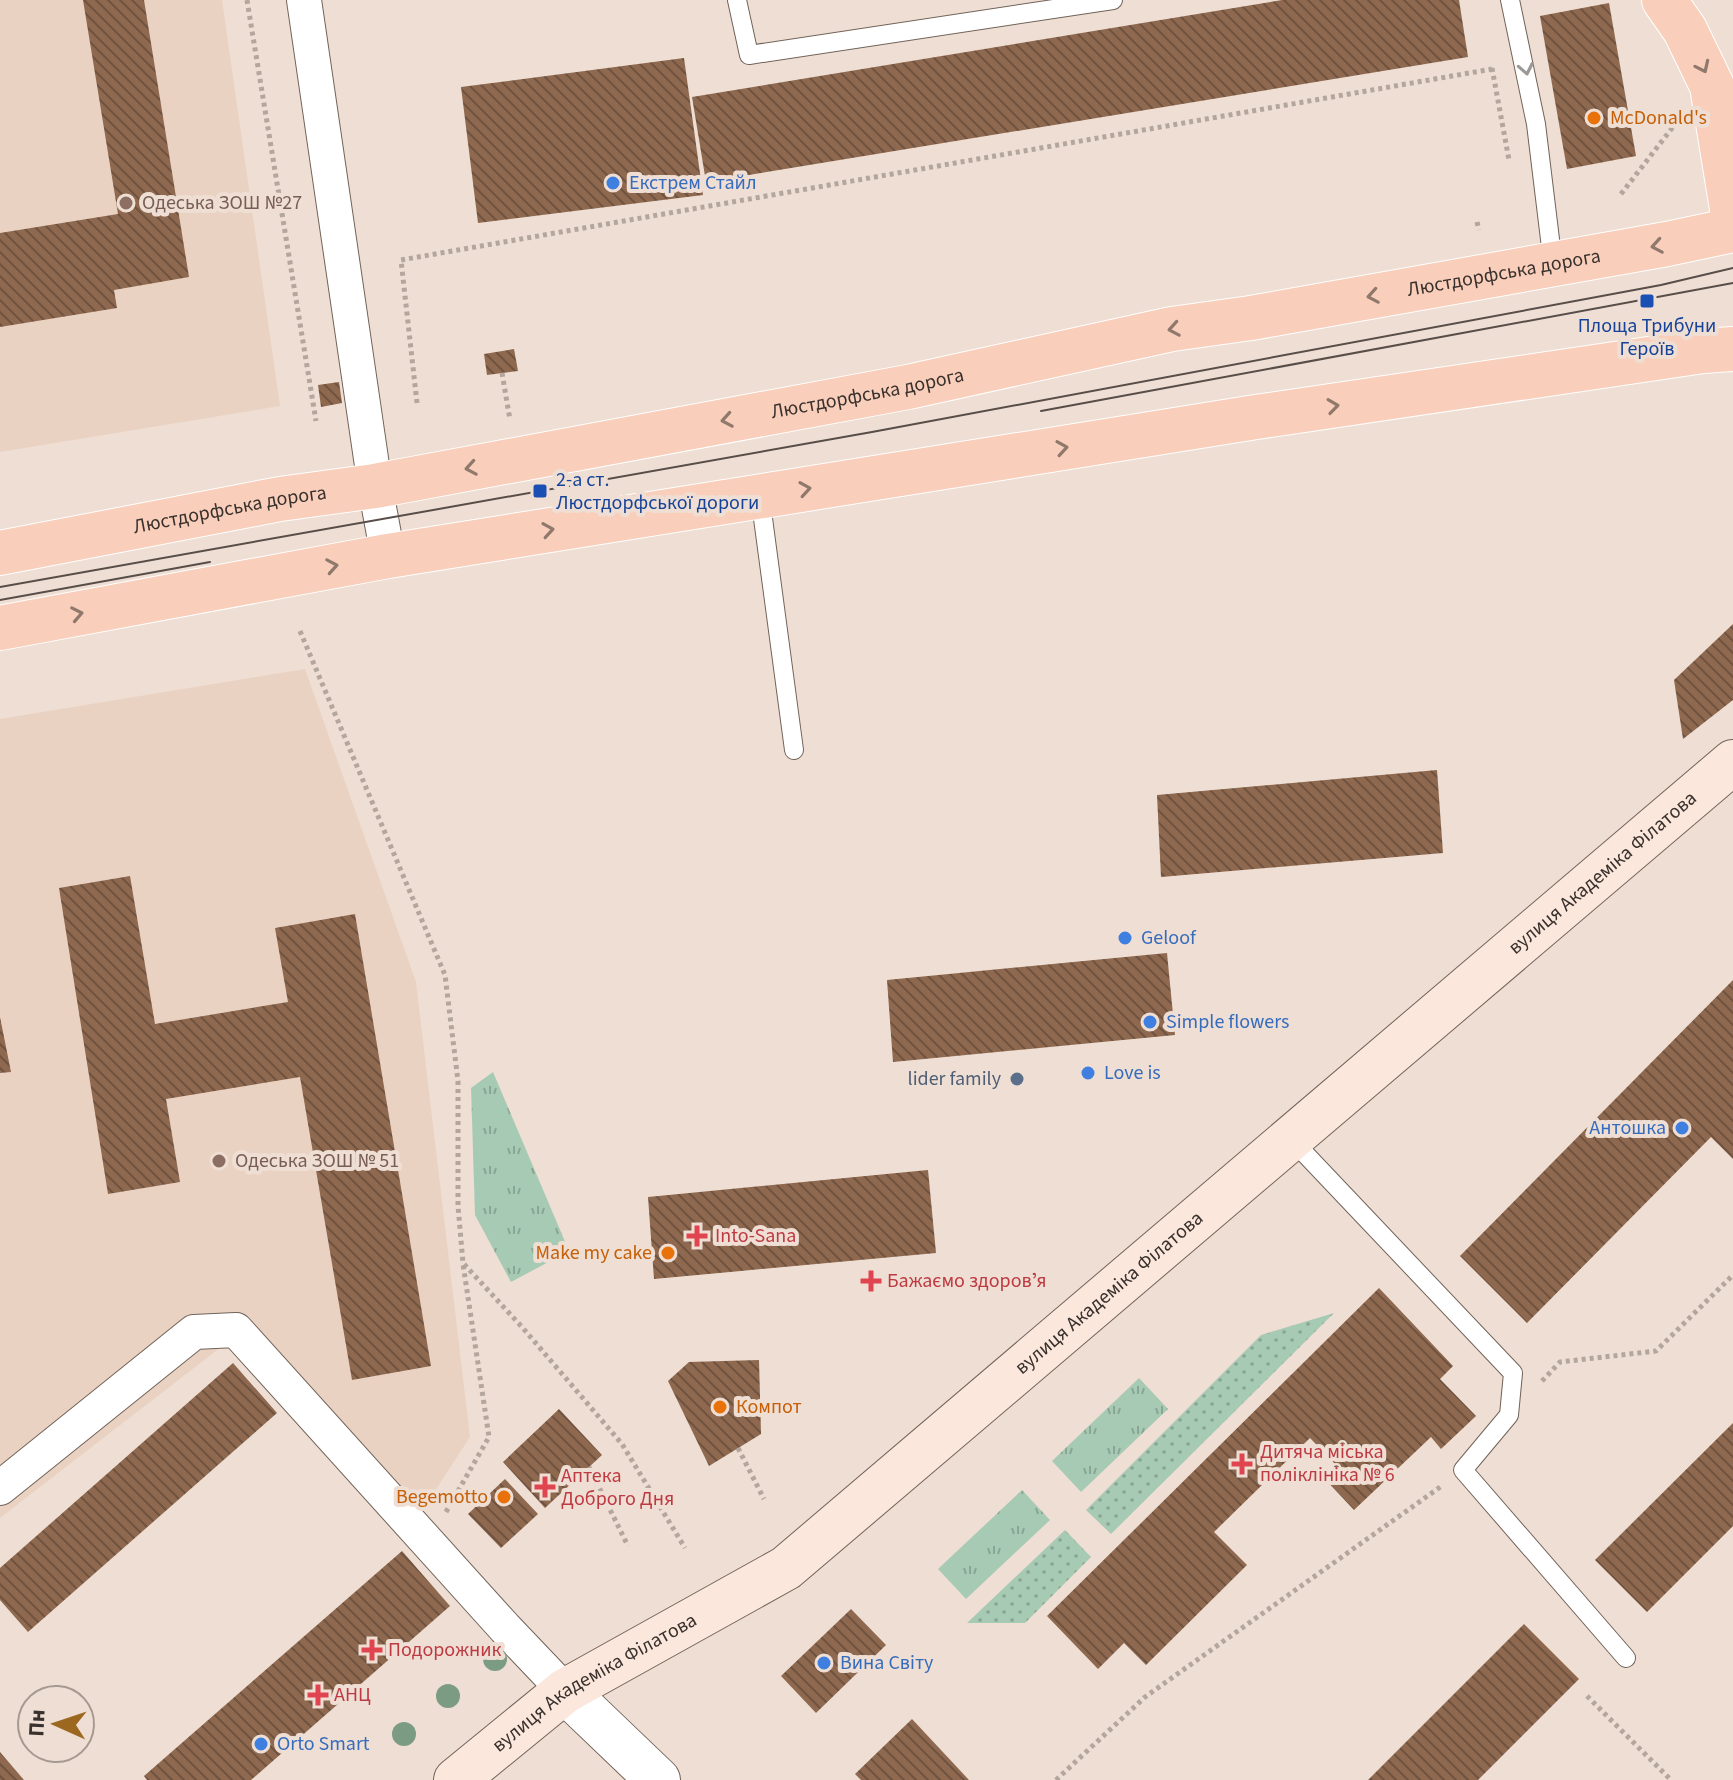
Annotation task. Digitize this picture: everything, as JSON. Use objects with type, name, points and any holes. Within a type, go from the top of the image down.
[{"type":"main road","points":[[1664,0],[1685,30],[1712,86],[1733,215]]},
{"type":"main road","name":"Люстдорфська дорога","points":[[0,553],[280,499],[375,486],[908,387],[1172,329],[1251,318],[1733,230]]},
{"type":"main road","points":[[0,628],[388,556],[760,496],[1287,412],[1733,349]]},
{"type":"main road","name":"вулиця Академіка Філатова","points":[[456,1780],[565,1691],[786,1568],[1733,762]]},
{"type":"street","points":[[304,0],[388,556]]},
{"type":"street","points":[[0,1488],[194,1332],[236,1330],[505,1628],[565,1691],[658,1780]]},
{"type":"lane","points":[[737,0],[749,55],[1113,0]]},
{"type":"lane","points":[[1510,0],[1538,139],[1553,264]]},
{"type":"lane","points":[[760,496],[794,750]]},
{"type":"lane","points":[[1291,1139],[1513,1373],[1509,1415],[1463,1470],[1626,1658]]},
{"type":"path","points":[[247,0],[316,421]]},
{"type":"path","points":[[1490,55],[1509,160]]},
{"type":"path","points":[[417,403],[401,260],[1492,69]]},
{"type":"path","points":[[1621,194],[1679,119]]},
{"type":"path","points":[[1477,222],[1479,230]]},
{"type":"path","points":[[502,373],[511,422]]},
{"type":"path","points":[[300,631],[445,975],[458,1081],[458,1206],[463,1263],[489,1437],[429,1543]]},
{"type":"path","points":[[463,1263],[622,1444],[685,1548]]},
{"type":"path","points":[[1509,1415],[1560,1362],[1656,1351],[1733,1275]]},
{"type":"path","points":[[738,1448],[764,1499]]},
{"type":"path","points":[[589,1467],[628,1546]]},
{"type":"path","points":[[1056,1780],[1145,1697],[1463,1470]]},
{"type":"path","points":[[1587,1696],[1671,1780]]},
{"type":"shaded area","name":"Одеська ЗОШ №27","points":[[0,0],[222,0],[280,406],[0,452]]},
{"type":"shaded area","name":"Одеська ЗОШ № 51","points":[[305,669],[416,982],[470,1437],[421,1512],[256,1339],[225,1344],[0,1518],[0,719]]},
{"type":"green space","points":[[493,1072],[569,1251],[511,1282],[475,1215],[471,1088]]},
{"type":"green space","points":[[1334,1313],[1111,1534],[1086,1510],[1261,1335]]},
{"type":"green space","points":[[1139,1378],[1168,1409],[1081,1492],[1052,1461]]},
{"type":"green space","points":[[1022,1490],[1050,1520],[966,1599],[938,1569]]},
{"type":"green space","points":[[1065,1530],[1091,1557],[1025,1623],[967,1623]]},
{"type":"building","points":[[83,0],[144,0],[189,277],[114,290],[117,308],[0,327],[0,233],[118,214]]},
{"type":"building","points":[[1282,0],[1459,0],[1468,57],[706,182],[692,97]]},
{"type":"building","name":"McDonald's","points":[[1609,3],[1636,156],[1567,169],[1540,16]]},
{"type":"building","points":[[684,58],[703,195],[478,223],[461,87]]},
{"type":"building","points":[[514,349],[518,371],[487,375],[484,354]]},
{"type":"building","points":[[339,382],[342,403],[321,407],[318,385]]},
{"type":"building","points":[[1733,624],[1733,700],[1683,739],[1674,680]]},
{"type":"building","points":[[1437,770],[1443,853],[1161,877],[1157,795]]},
{"type":"building","points":[[130,876],[155,1024],[288,1002],[275,928],[355,914],[431,1366],[352,1380],[300,1077],[166,1099],[180,1182],[108,1194],[59,888]]},
{"type":"building","points":[[1167,953],[1175,1035],[893,1062],[887,980]]},
{"type":"building","points":[[1733,980],[1733,1159],[1711,1137],[1527,1323],[1460,1256]]},
{"type":"building","points":[[0,1017],[11,1072],[0,1073]]},
{"type":"building","points":[[928,1170],[936,1253],[654,1279],[648,1197]]},
{"type":"building","name":"Дитяча міська поліклініка № 6","points":[[1379,1288],[1453,1366],[1440,1379],[1476,1416],[1441,1449],[1431,1437],[1354,1510],[1322,1476],[1335,1464],[1310,1438],[1214,1532],[1247,1565],[1146,1665],[1124,1643],[1098,1669],[1047,1616]]},
{"type":"building","name":"Компот","points":[[759,1360],[761,1434],[709,1466],[668,1381],[689,1362]]},
{"type":"building","points":[[233,1363],[277,1413],[28,1632],[0,1600],[0,1568]]},
{"type":"building","points":[[559,1409],[602,1455],[545,1508],[503,1462]]},
{"type":"building","points":[[1733,1423],[1733,1526],[1647,1612],[1595,1560]]},
{"type":"building","name":"Begemotto","points":[[505,1479],[538,1514],[501,1548],[468,1514]]},
{"type":"building","points":[[402,1551],[450,1606],[251,1780],[147,1780],[144,1776]]},
{"type":"building","points":[[851,1609],[886,1645],[816,1713],[781,1676]]},
{"type":"building","points":[[1524,1624],[1579,1679],[1478,1780],[1368,1780]]},
{"type":"building","points":[[912,1719],[969,1780],[861,1780],[855,1774]]},
{"type":"building","points":[[0,1752],[24,1780],[0,1780]]},
{"type":"tram line","points":[[0,587],[872,432],[1661,285],[1733,268]]},
{"type":"tram line","points":[[1041,411],[1733,283]]},
{"type":"tram line","points":[[0,600],[210,562]]},
{"type":"place","name":"McDonald's","points":[[1594,118]]},
{"type":"place","name":"Екстрем Стайл","points":[[613,183]]},
{"type":"place","name":"Одеська ЗОШ №27","points":[[126,203]]},
{"type":"place","name":"Площа Трибуни Героїв","points":[[1647,301]]},
{"type":"place","name":"2-а ст. Люстдорфської дороги","points":[[540,491]]},
{"type":"place","name":"Geloof","points":[[1125,938]]},
{"type":"place","name":"Simple flowers","points":[[1150,1022]]},
{"type":"place","name":"Love is","points":[[1088,1073]]},
{"type":"place","name":"lider family","points":[[1017,1079]]},
{"type":"place","name":"Антошка","points":[[1682,1128]]},
{"type":"place","name":"Одеська ЗОШ № 51","points":[[219,1161]]},
{"type":"place","name":"Into-Sana","points":[[697,1236]]},
{"type":"place","name":"Make my cake","points":[[668,1253]]},
{"type":"place","name":"Бажаємо здоровʼя","points":[[871,1281]]},
{"type":"place","name":"Компот","points":[[720,1407]]},
{"type":"place","name":"Дитяча міська поліклініка № 6","points":[[1242,1464]]},
{"type":"place","name":"Аптека Доброго Дня","points":[[545,1487]]},
{"type":"place","name":"Begemotto","points":[[504,1497]]},
{"type":"place","name":"Подорожник","points":[[372,1650]]},
{"type":"place","name":"Вина Світу","points":[[824,1663]]},
{"type":"place","name":"АНЦ","points":[[318,1695]]},
{"type":"place","name":"Orto Smart","points":[[261,1744]]}]
